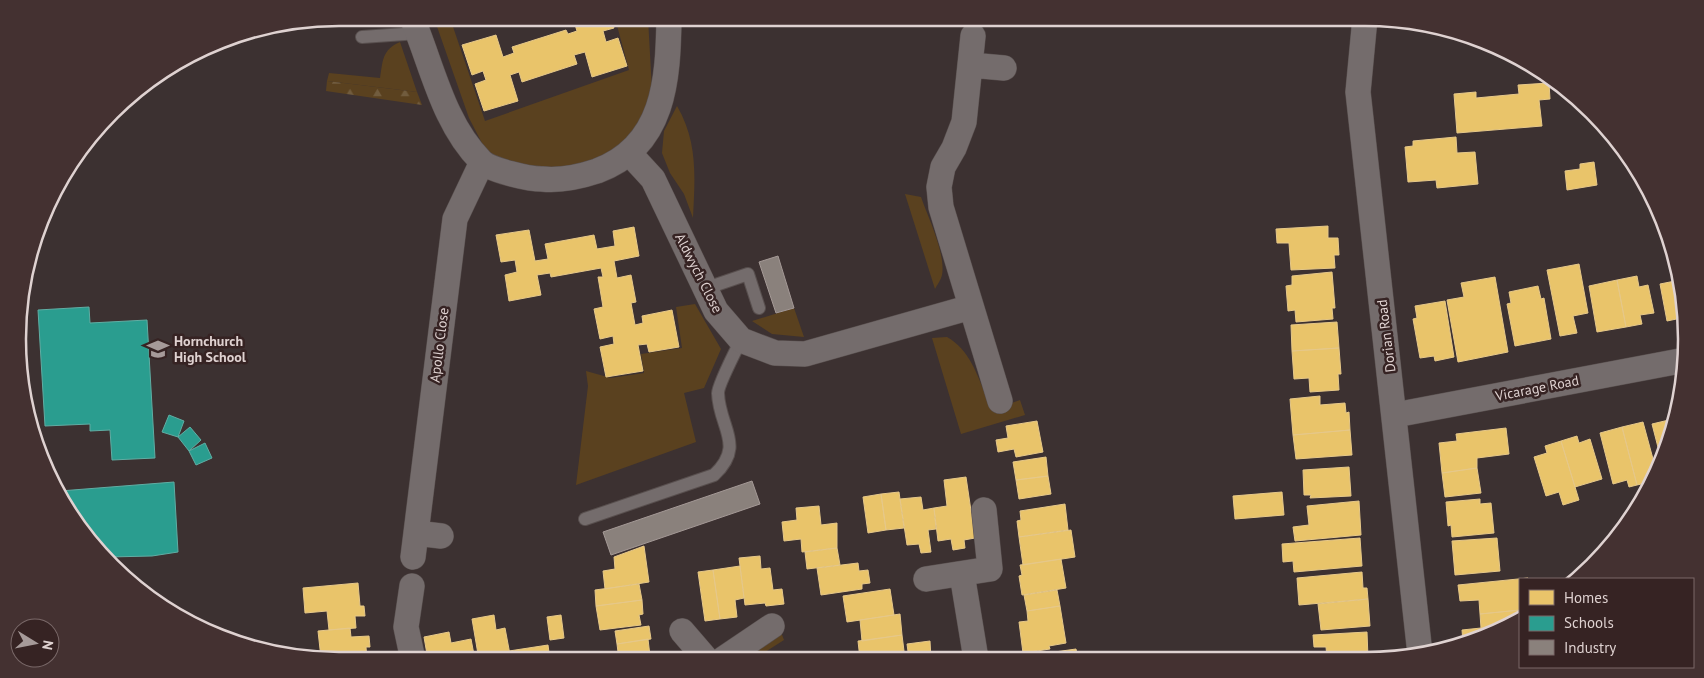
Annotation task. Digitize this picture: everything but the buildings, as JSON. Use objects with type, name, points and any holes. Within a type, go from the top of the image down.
[{"type":"street","points":[[416,26],[453,124],[482,162],[525,178],[559,181],[582,176],[607,167],[630,154],[655,121],[664,88],[668,56],[669,26]]},
{"type":"street","name":"Dorian Road","points":[[1364,26],[1358,92],[1419,647]]},
{"type":"street","points":[[973,36],[964,122],[954,148],[943,167],[939,187],[941,206],[1000,401]]},
{"type":"street","points":[[970,65],[1004,68]]},
{"type":"street","name":"Aldwych Close","points":[[630,154],[653,179],[716,311],[741,340],[775,353],[805,354],[971,307]]},
{"type":"street","name":"Apollo Close","points":[[414,557],[455,219],[482,162]]},
{"type":"street","name":"Vicarage Road","points":[[1395,415],[1677,362]]},
{"type":"street","points":[[926,579],[990,569],[984,510]]},
{"type":"street","points":[[416,533],[441,536]]},
{"type":"street","points":[[962,574],[975,652]]},
{"type":"street","points":[[411,652],[406,627],[412,586]]},
{"type":"street","points":[[735,652],[772,626]]},
{"type":"street","points":[[682,631],[700,652]]},
{"type":"lane","points":[[362,36],[411,26]]},
{"type":"lane","points":[[704,289],[748,274],[759,308]]},
{"type":"lane","points":[[585,519],[714,475],[726,464],[731,448],[718,392],[741,340]]},
{"type":"green space","points":[[437,26],[453,26],[485,121],[629,70],[617,26],[648,26],[652,90],[637,130],[603,160],[543,173],[494,155],[484,147],[469,118]]},
{"type":"green space","points":[[400,42],[417,92],[327,81],[329,73],[380,78],[384,56],[390,48]]},
{"type":"green space","points":[[327,81],[417,92],[422,105],[326,91]]},
{"type":"green space","points":[[677,106],[689,133],[694,160],[693,218],[684,194],[670,173],[662,153],[664,131]]},
{"type":"green space","points":[[905,194],[921,197],[936,236],[943,266],[941,277],[935,289]]},
{"type":"green space","points":[[695,304],[721,349],[704,388],[684,393],[696,442],[576,485],[588,386],[586,371],[611,378],[644,373],[641,354],[682,348],[676,307]]},
{"type":"green space","points":[[794,308],[804,337],[772,334],[752,321]]},
{"type":"green space","points":[[947,337],[955,342],[967,356],[987,398],[1006,405],[1020,400],[1025,415],[961,434],[932,338]]},
{"type":"green space","points":[[781,632],[784,640],[765,652],[751,652]]},
{"type":"place","name":"Hornchurch High School","points":[[158,349]]}]
